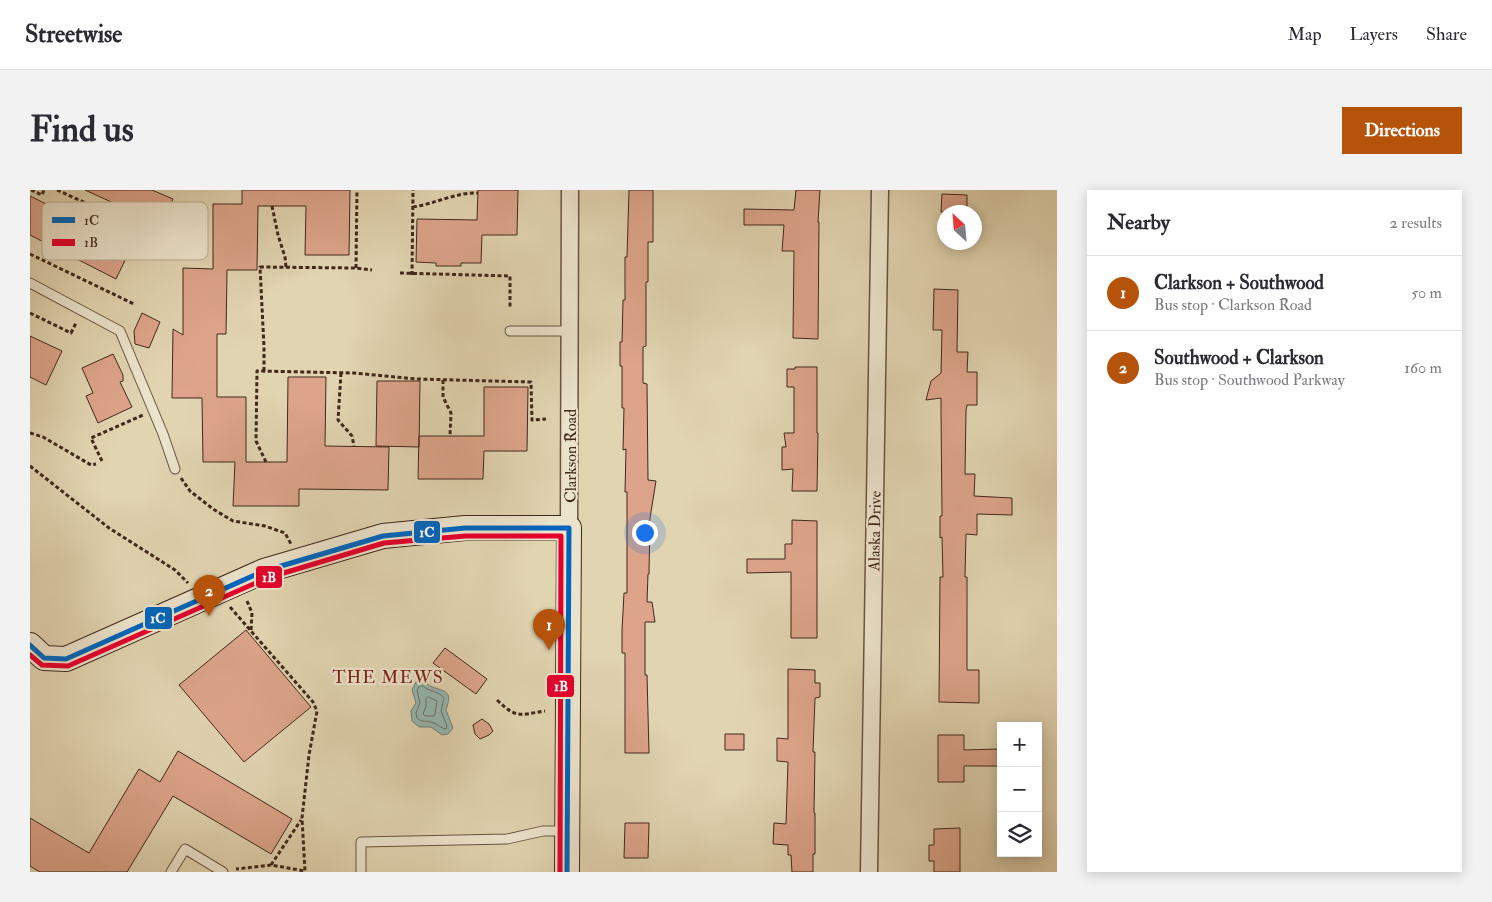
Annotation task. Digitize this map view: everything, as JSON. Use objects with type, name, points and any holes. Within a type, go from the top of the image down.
[{"type":"street","name":"Clarkson Road","points":[[567,872],[570,190]]},
{"type":"street","name":"Alaska Drive","points":[[870,872],[880,190]]},
{"type":"street","points":[[30,646],[44,658],[66,659],[264,571],[383,536],[466,528],[569,528]]},
{"type":"lane","points":[[30,283],[120,331],[163,434],[175,469]]},
{"type":"lane","points":[[510,331],[570,331]]},
{"type":"lane","points":[[361,872],[361,842],[507,839],[543,831],[566,830]]},
{"type":"lane","points":[[170,872],[184,849],[223,872]]},
{"type":"path","points":[[31,190],[42,195],[44,190]]},
{"type":"path","points":[[57,190],[83,202]]},
{"type":"path","points":[[356,268],[357,190]]},
{"type":"path","points":[[412,190],[412,275]]},
{"type":"path","points":[[412,207],[466,194],[478,193]]},
{"type":"path","points":[[272,206],[286,267]]},
{"type":"path","points":[[30,254],[42,260]]},
{"type":"path","points":[[42,260],[134,304]]},
{"type":"path","points":[[264,372],[260,267],[356,268],[372,270]]},
{"type":"path","points":[[400,273],[412,275],[510,276],[510,307]]},
{"type":"path","points":[[30,313],[71,333]]},
{"type":"path","points":[[266,462],[256,441],[257,371],[341,372],[418,379],[531,382],[532,420],[546,420]]},
{"type":"path","points":[[341,372],[338,420],[352,436],[354,446]]},
{"type":"path","points":[[443,380],[443,397],[451,413],[450,436]]},
{"type":"path","points":[[102,461],[91,438],[144,415]]},
{"type":"path","points":[[30,433],[43,437],[91,465],[96,464]]},
{"type":"path","points":[[30,466],[109,528],[175,570],[189,585]]},
{"type":"path","points":[[190,490],[213,510],[233,521],[265,526],[285,533],[290,543]]},
{"type":"path","points":[[245,597],[252,613],[251,632]]},
{"type":"path","points":[[228,605],[313,702],[317,710],[309,755],[302,818],[305,870],[271,865],[239,868]]},
{"type":"path","points":[[497,700],[515,714],[545,711]]},
{"type":"path","points":[[271,865],[302,818]]},
{"type":"water","points":[[421,681],[447,694],[449,700],[446,710],[453,728],[448,734],[442,735],[431,727],[419,727],[412,721],[411,711],[416,703],[412,690],[416,682]]},
{"type":"building","points":[[85,190],[152,190],[173,199],[172,202],[111,202]]},
{"type":"building","points":[[242,190],[350,190],[349,255],[305,255],[306,206],[258,206],[257,270],[227,270],[226,334],[217,334],[217,397],[246,397],[246,462],[287,462],[288,377],[326,377],[325,446],[389,447],[388,490],[299,489],[299,506],[233,506],[235,462],[203,462],[202,398],[172,398],[173,329],[183,335],[183,268],[213,269],[213,204],[242,204]]},
{"type":"building","points":[[478,190],[518,190],[517,235],[482,235],[481,263],[461,263],[461,266],[436,266],[436,263],[416,262],[417,219],[477,220]]},
{"type":"building","points":[[629,190],[653,190],[653,242],[648,242],[646,346],[643,347],[643,383],[647,384],[648,480],[656,481],[650,518],[647,602],[652,602],[655,622],[645,622],[645,675],[647,675],[649,753],[625,753],[625,653],[622,653],[622,630],[624,593],[627,593],[627,492],[625,492],[626,449],[623,450],[624,408],[622,408],[620,342],[622,342],[623,300],[625,300],[625,257],[627,257]]},
{"type":"building","points":[[796,190],[820,190],[818,222],[818,339],[793,338],[794,251],[782,251],[784,225],[744,225],[744,209],[794,210]]},
{"type":"building","points":[[942,194],[967,195],[967,205],[941,205]]},
{"type":"building","points":[[30,196],[42,202],[42,241],[30,235]]},
{"type":"building","points":[[79,260],[125,260],[116,279]]},
{"type":"building","points":[[934,289],[958,290],[957,352],[968,352],[967,372],[977,372],[977,405],[967,405],[966,410],[965,474],[975,474],[974,496],[1012,498],[1012,515],[977,514],[977,535],[966,534],[967,670],[979,670],[979,703],[939,702],[940,577],[943,577],[942,537],[940,538],[940,516],[942,516],[941,398],[926,400],[931,381],[941,373],[942,330],[933,330]]},
{"type":"building","points":[[142,313],[160,322],[149,348],[135,344],[134,331]]},
{"type":"building","points":[[30,336],[62,351],[46,385],[30,377]]},
{"type":"building","points":[[113,354],[123,375],[123,381],[120,382],[132,407],[98,423],[86,396],[93,393],[82,368]]},
{"type":"building","points":[[795,367],[817,367],[817,491],[792,491],[793,469],[782,470],[782,447],[786,447],[784,433],[794,433],[794,387],[787,387],[787,369],[795,369]]},
{"type":"building","points":[[377,381],[420,381],[419,447],[376,446]]},
{"type":"building","points":[[484,387],[528,387],[527,451],[484,451],[483,479],[418,479],[419,436],[484,436]]},
{"type":"building","points":[[792,520],[817,521],[817,638],[791,638],[791,572],[747,573],[747,559],[785,559],[785,544],[792,544]]},
{"type":"building","points":[[246,630],[311,707],[244,762],[179,685]]},
{"type":"building","points":[[445,648],[487,679],[476,694],[433,663]]},
{"type":"building","points":[[788,669],[815,670],[815,683],[820,683],[820,697],[815,698],[813,752],[815,752],[815,854],[813,854],[813,872],[792,872],[791,855],[788,855],[788,845],[773,844],[774,823],[786,824],[788,762],[777,761],[777,738],[788,739]]},
{"type":"building","points":[[482,719],[489,724],[493,731],[480,739],[475,734],[473,725]]},
{"type":"building","points":[[725,734],[744,734],[744,750],[725,750]]},
{"type":"building","points":[[938,735],[964,735],[964,750],[997,749],[997,766],[964,766],[964,782],[938,782]]},
{"type":"building","points":[[178,751],[292,819],[271,854],[173,796],[127,872],[40,872],[30,866],[30,818],[89,853],[139,769],[160,782]]},
{"type":"building","points":[[625,823],[649,823],[648,858],[624,858]]},
{"type":"building","points":[[960,828],[960,872],[934,872],[934,861],[929,861],[929,845],[934,845],[934,829]]},
{"type":"transit line","name":"1C","points":[[30,645],[44,658],[66,659],[264,571],[383,536],[465,528],[569,528]]},
{"type":"transit line","name":"1C","points":[[567,872],[569,528]]},
{"type":"transit line","name":"1B","points":[[30,655],[42,665],[68,666],[267,578],[384,543],[465,536],[561,536],[560,872]]},
{"type":"place","name":"Southwood + Clarkson","points":[[209,616]]},
{"type":"place","name":"Clarkson + Southwood","points":[[549,650]]},
{"type":"district","name":"THE MEWS","points":[[388,677]]}]
